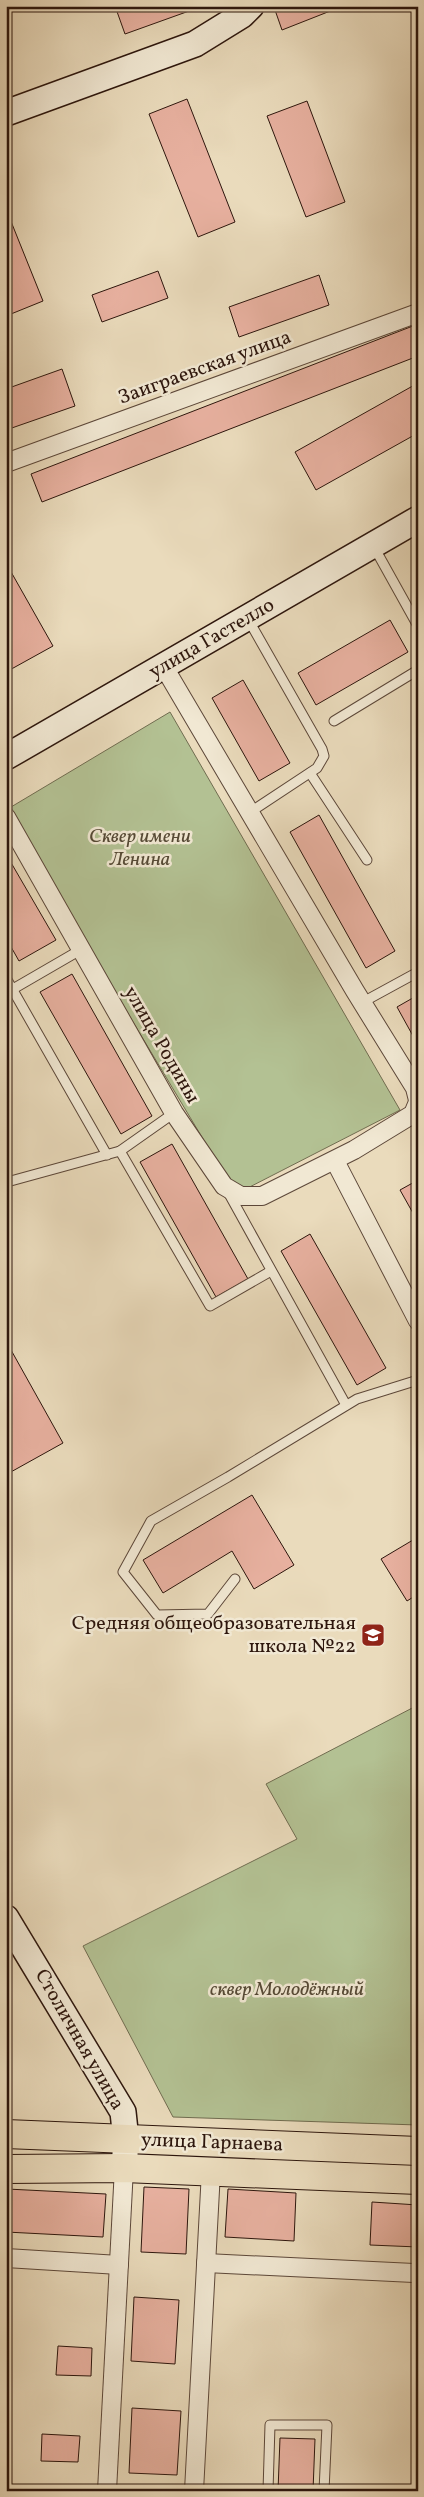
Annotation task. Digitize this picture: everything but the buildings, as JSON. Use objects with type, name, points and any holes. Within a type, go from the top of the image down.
[{"type":"main road","name":"улица Гарнаева","points":[[6,2134],[418,2151]]},
{"type":"main road","name":"улица Гарнаева","points":[[6,2169],[124,2168],[418,2180]]},
{"type":"street","points":[[6,113],[195,44],[242,15],[251,6]]},
{"type":"street","name":"Заиграевская улица","points":[[6,463],[418,313]]},
{"type":"street","name":"улица Гастелло","points":[[6,757],[418,519]]},
{"type":"street","points":[[164,667],[249,813],[415,1088],[417,1108],[334,1161],[262,1196],[241,1196],[224,1186]]},
{"type":"street","name":"улица Родины","points":[[6,817],[174,1113],[224,1186]]},
{"type":"street","points":[[334,1161],[418,1321]]},
{"type":"street","name":"Столичная улица","points":[[6,1918],[123,2112],[126,2140],[124,2168]]},
{"type":"street","points":[[107,2491],[124,2168]]},
{"type":"street","points":[[194,2491],[212,2171]]},
{"type":"street","points":[[6,2258],[119,2265]]},
{"type":"street","points":[[206,2263],[414,2273]]},
{"type":"lane","points":[[373,545],[418,626]]},
{"type":"lane","points":[[247,618],[322,749],[324,756],[322,763],[310,773],[249,813]]},
{"type":"lane","points":[[334,721],[418,670]]},
{"type":"lane","points":[[310,773],[367,860]]},
{"type":"lane","points":[[13,989],[82,949]]},
{"type":"lane","points":[[363,1002],[418,972]]},
{"type":"lane","points":[[6,978],[107,1155]]},
{"type":"lane","points":[[7,1182],[120,1151],[174,1113]]},
{"type":"lane","points":[[120,1151],[210,1306],[271,1271]]},
{"type":"lane","points":[[224,1186],[346,1405]]},
{"type":"lane","points":[[235,1579],[208,1614],[158,1615],[123,1572],[150,1521],[228,1478],[346,1405],[380,1390],[418,1380]]},
{"type":"lane","points":[[268,2491],[270,2424],[327,2425],[324,2491]]},
{"type":"green space","name":"Сквер имени Ленина","points":[[170,712],[400,1110],[236,1194],[6,810]]},
{"type":"green space","name":"сквер Молодёжный","points":[[418,1705],[418,2125],[173,2117],[83,1946],[297,1839],[266,1784]]},
{"type":"place","name":"Средняя общеобразовательная школа №22","points":[[373,1635]]}]
